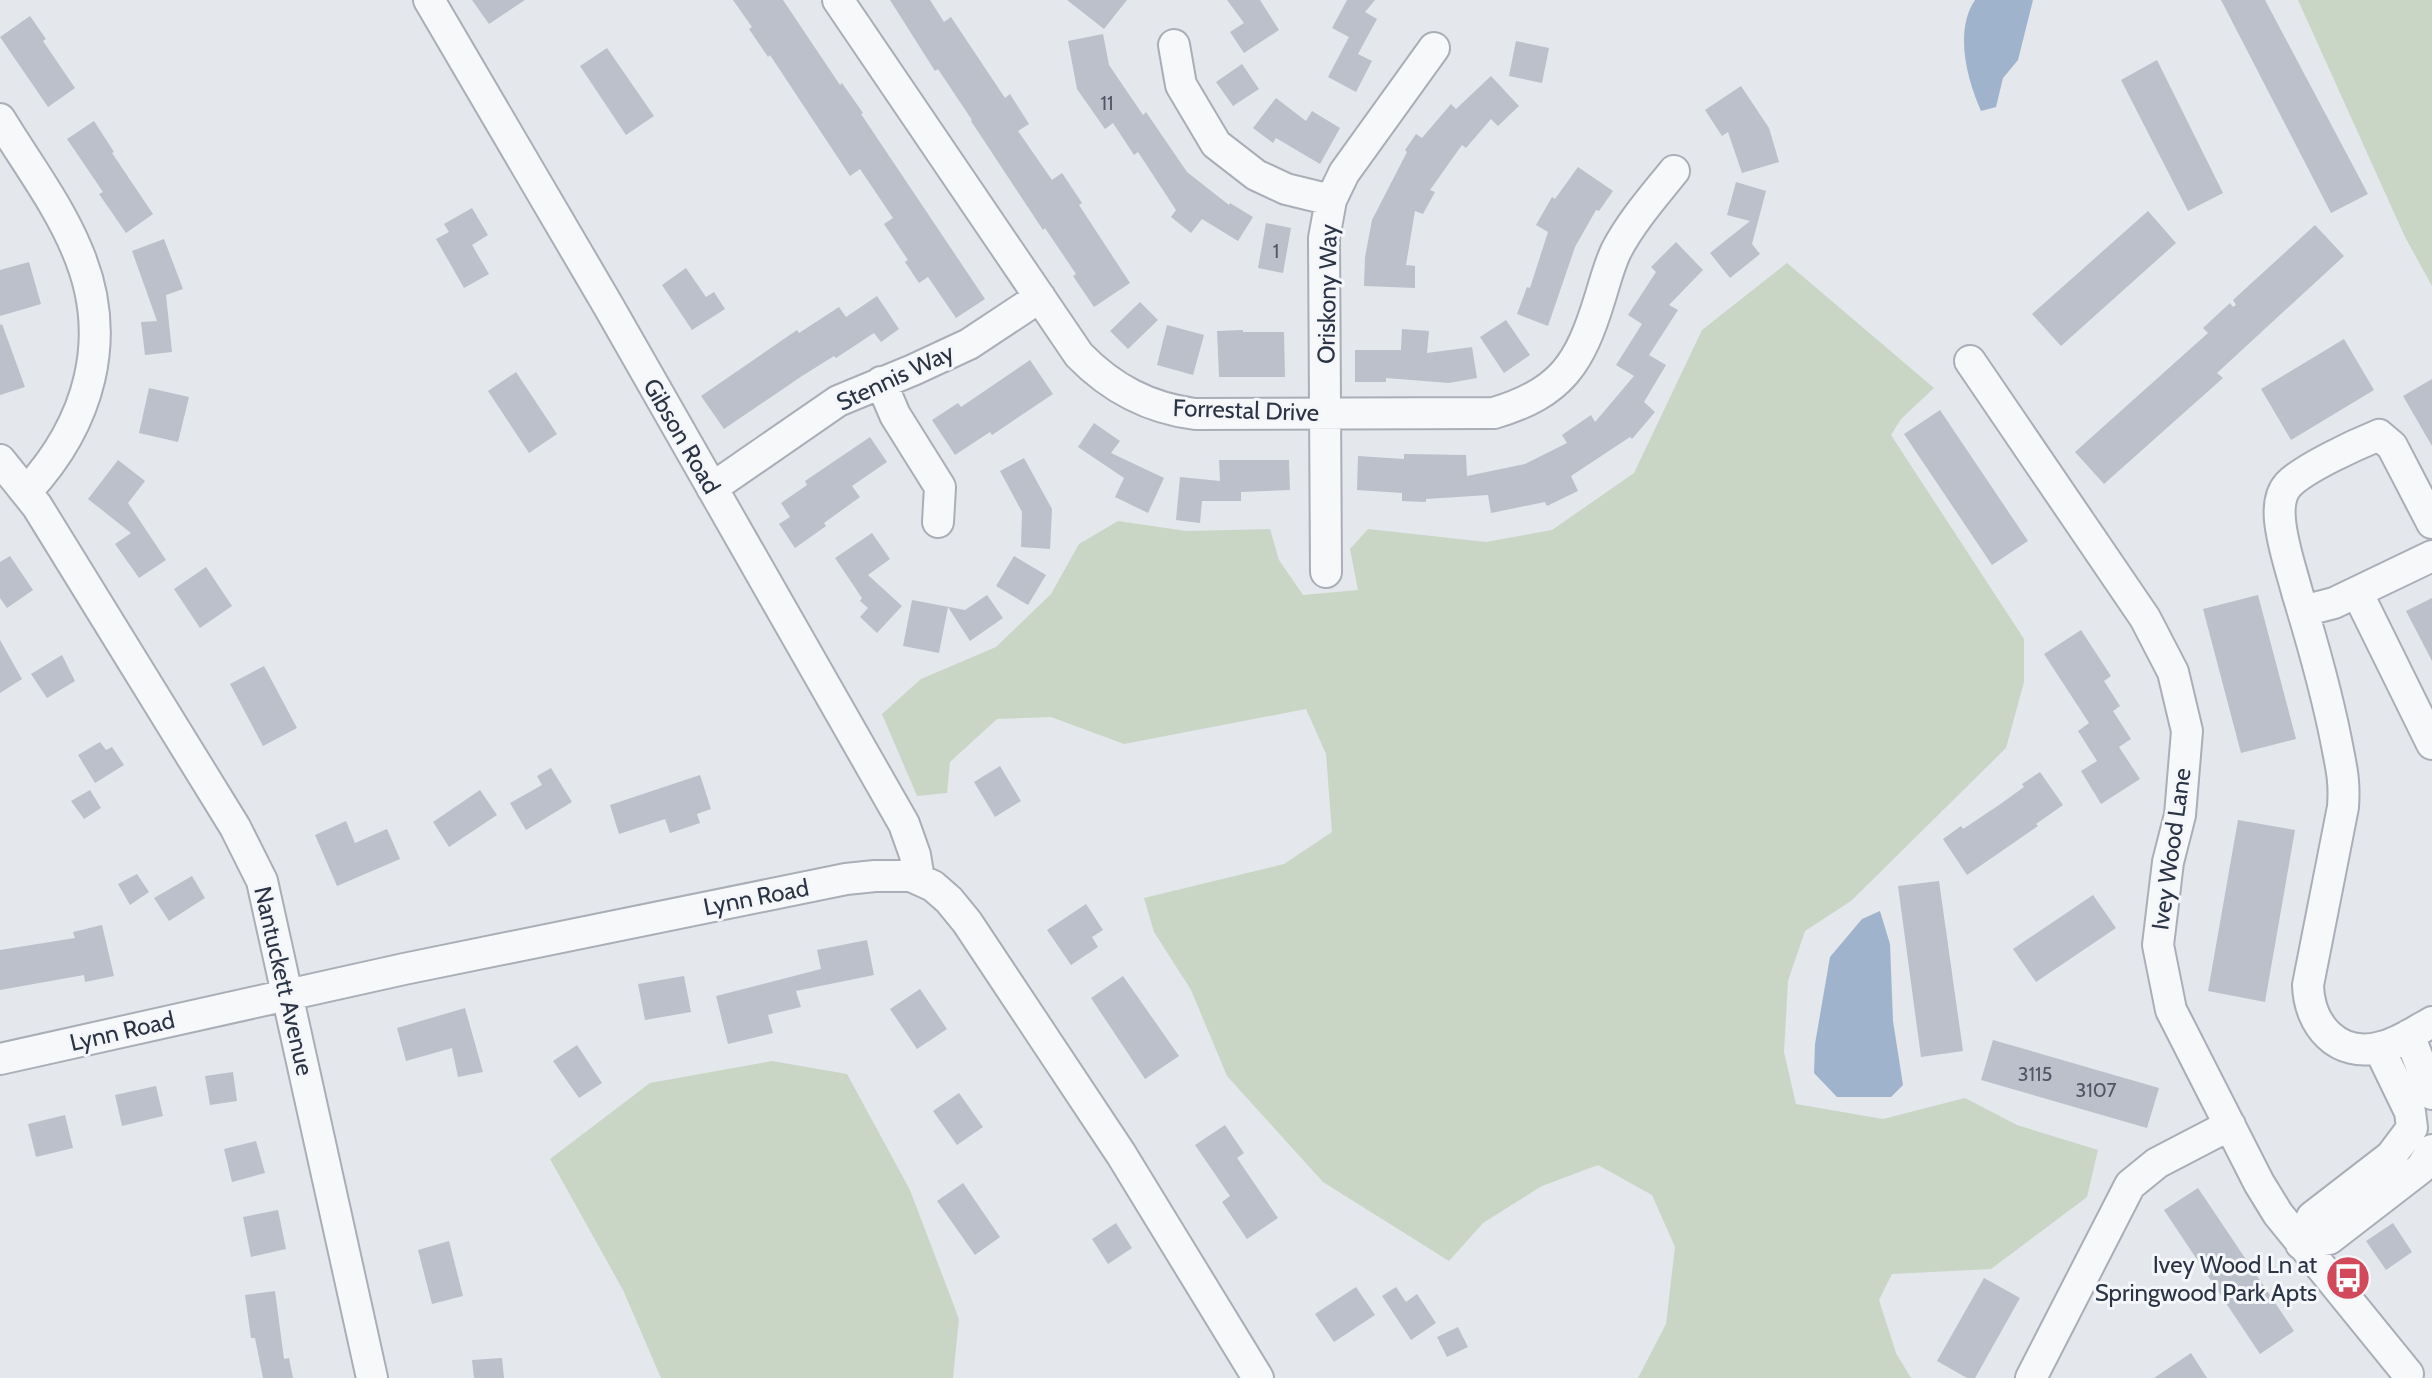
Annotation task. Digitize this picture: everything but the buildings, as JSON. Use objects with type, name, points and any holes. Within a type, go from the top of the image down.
[{"type":"street","name":"Gibson Road","points":[[429,0],[904,824],[915,855],[919,879]]},
{"type":"street","name":"Forrestal Drive","points":[[838,0],[1067,338],[1089,365],[1116,387],[1158,407],[1195,414],[1494,413],[1519,406],[1552,386],[1570,368],[1582,349],[1616,251],[1674,171]]},
{"type":"street","points":[[1174,45],[1181,85],[1216,144],[1256,175],[1286,189],[1331,200]]},
{"type":"street","name":"Oriskony Way","points":[[1326,572],[1324,238],[1331,200],[1344,173],[1434,48]]},
{"type":"street","points":[[0,119],[78,251],[94,316],[94,350],[81,409],[67,440],[27,491]]},
{"type":"street","name":"Stennis Way","points":[[712,488],[838,401],[969,344],[1040,297]]},
{"type":"street","name":"Ivey Wood Lane","points":[[1970,361],[2145,618],[2173,672],[2187,731],[2180,815],[2168,862],[2158,945],[2171,1010],[2259,1183],[2301,1244],[2413,1371]]},
{"type":"street","points":[[881,382],[895,415],[940,487],[938,522]]},
{"type":"street","points":[[2420,1028],[2379,1048],[2359,1049],[2340,1044],[2326,1033],[2314,1020],[2308,1004],[2308,985],[2343,807],[2343,763],[2280,520],[2281,498],[2289,485],[2345,450],[2379,435],[2392,446],[2432,523]]},
{"type":"street","name":"Nantuckett Avenue","points":[[0,460],[27,491],[250,853],[270,911],[372,1378]]},
{"type":"street","points":[[2303,611],[2334,603],[2432,556]]},
{"type":"street","points":[[2357,592],[2432,744]]},
{"type":"street","name":"Lynn Road","points":[[0,1059],[289,995],[846,879],[902,875],[919,879]]},
{"type":"street","points":[[919,879],[942,893],[967,922],[1121,1154],[1258,1378]]},
{"type":"street","points":[[2420,1028],[2416,1048],[2432,1094]]},
{"type":"street","points":[[2301,1244],[2312,1217],[2391,1156],[2412,1128],[2410,1112],[2379,1048]]},
{"type":"street","points":[[2031,1378],[2130,1185],[2157,1163],[2230,1125]]},
{"type":"street","points":[[2301,1244],[2329,1239],[2421,1168],[2432,1150]]},
{"type":"green space","points":[[2298,0],[2432,0],[2432,286],[2405,237]]},
{"type":"green space","points":[[1787,263],[1934,388],[1901,419],[1891,435],[2024,639],[2024,682],[2006,748],[1851,901],[1805,931],[1788,981],[1784,1052],[1796,1104],[1883,1119],[1965,1098],[2017,1125],[2098,1150],[2087,1197],[1991,1269],[1892,1274],[1879,1300],[1896,1353],[1911,1378],[1638,1378],[1666,1324],[1675,1247],[1652,1195],[1598,1165],[1542,1186],[1483,1223],[1449,1261],[1323,1182],[1227,1076],[1191,990],[1154,932],[1144,898],[1284,864],[1332,832],[1326,754],[1306,709],[1124,744],[1051,717],[997,719],[950,762],[947,793],[917,796],[882,714],[921,679],[996,647],[1051,594],[1079,544],[1118,521],[1186,531],[1270,529],[1279,560],[1303,595],[1358,590],[1350,549],[1368,529],[1486,542],[1552,530],[1634,473],[1702,330]]},
{"type":"green space","points":[[772,1061],[847,1074],[910,1190],[959,1319],[953,1378],[661,1378],[623,1290],[550,1159],[650,1083]]},
{"type":"water","points":[[1975,0],[2033,0],[2018,60],[2003,78],[1996,107],[1981,111],[1967,70],[1964,40],[1965,26]]},
{"type":"water","points":[[1880,911],[1890,944],[1893,1021],[1903,1085],[1891,1097],[1837,1097],[1814,1073],[1815,1044],[1830,957],[1862,919]]},
{"type":"place","name":"Ivey Wood Ln at Springwood Park Apts","points":[[2348,1278]]}]
